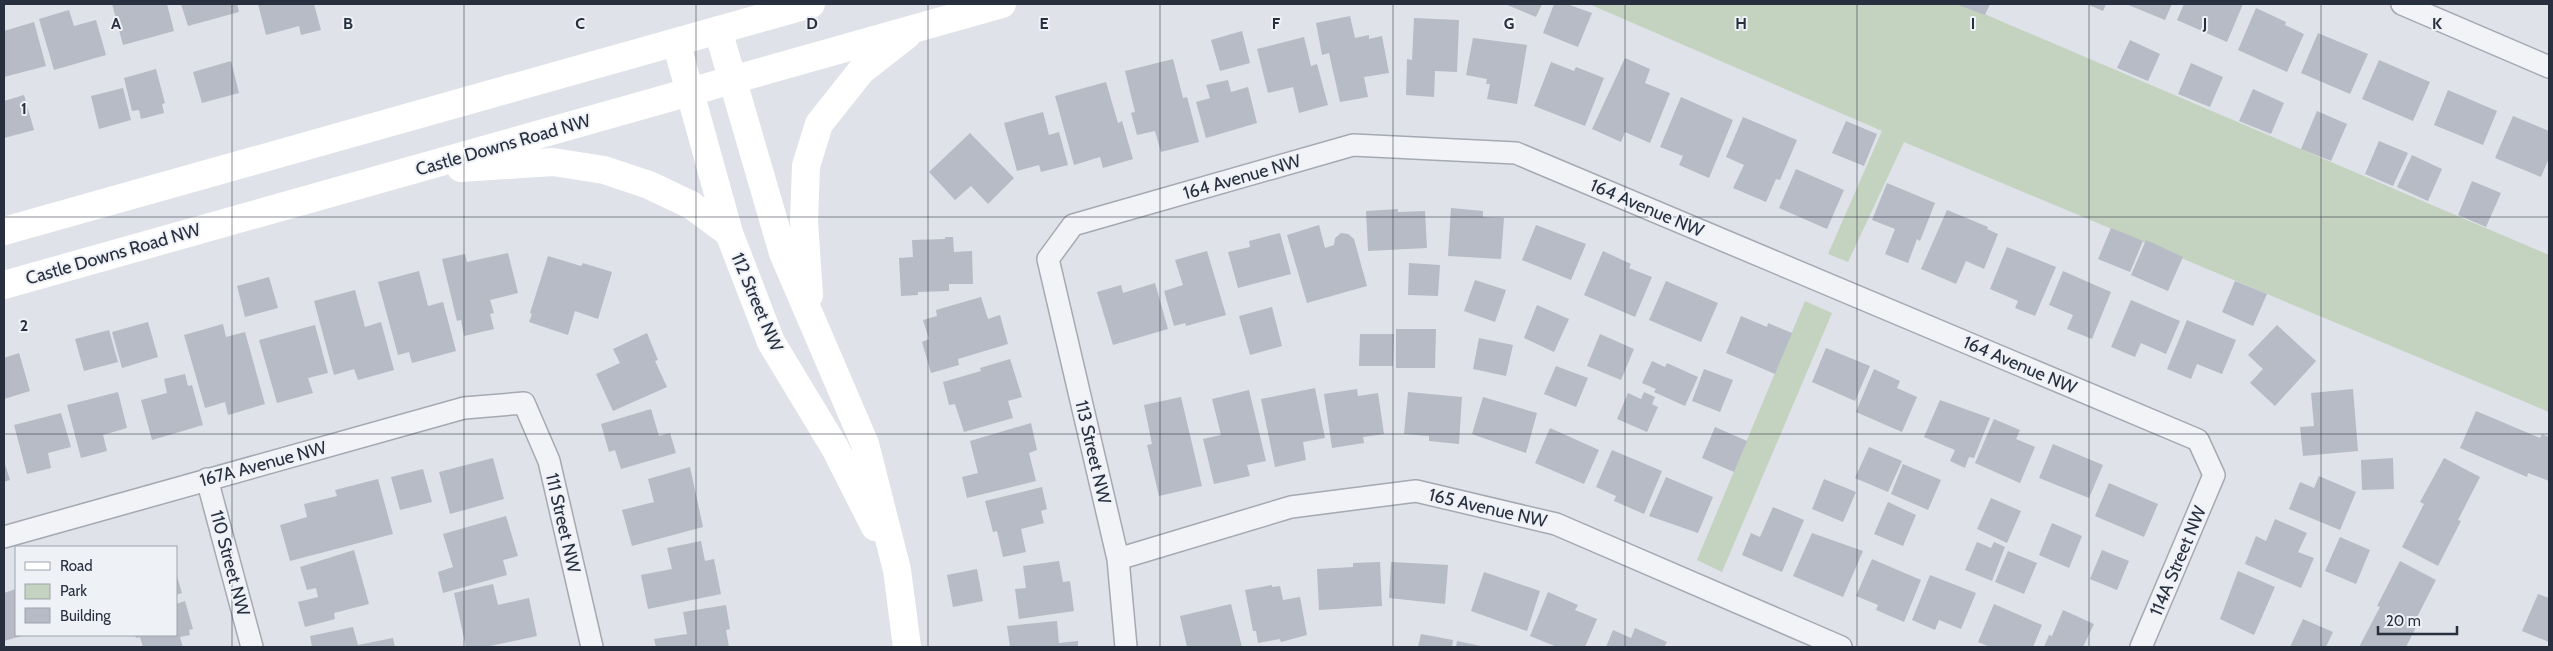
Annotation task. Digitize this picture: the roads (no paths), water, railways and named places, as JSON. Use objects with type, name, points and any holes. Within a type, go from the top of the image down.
[{"type":"main road","points":[[4,230],[811,4]]},
{"type":"main road","name":"Castle Downs Road NW","points":[[4,285],[407,172],[732,78],[1002,4]]},
{"type":"main road","points":[[810,313],[804,222],[806,166],[819,124],[861,71],[916,28]]},
{"type":"main road","name":"112 Street NW","points":[[718,30],[783,254],[865,444],[897,570],[907,647]]},
{"type":"main road","name":"112 Street NW","points":[[676,42],[729,232],[771,342],[834,448],[897,570]]},
{"type":"main road","points":[[407,172],[553,162],[604,170],[649,185],[691,205],[729,232]]},
{"type":"street","points":[[2402,4],[2436,10],[2549,67]]},
{"type":"street","name":"164 Avenue NW","points":[[1048,258],[1073,224],[1353,146],[1516,153],[2198,440],[2214,475]]},
{"type":"street","name":"113 Street NW","points":[[1048,258],[1118,560],[1126,647]]},
{"type":"street","name":"167A Avenue NW","points":[[4,537],[464,408],[524,403]]},
{"type":"street","name":"111 Street NW","points":[[524,403],[549,461],[592,647]]},
{"type":"street","name":"114A Street NW","points":[[2141,647],[2214,475]]},
{"type":"street","name":"110 Street NW","points":[[207,479],[252,647]]},
{"type":"street","name":"165 Avenue NW","points":[[1118,560],[1291,507],[1416,491],[1556,524],[1841,647]]}]
